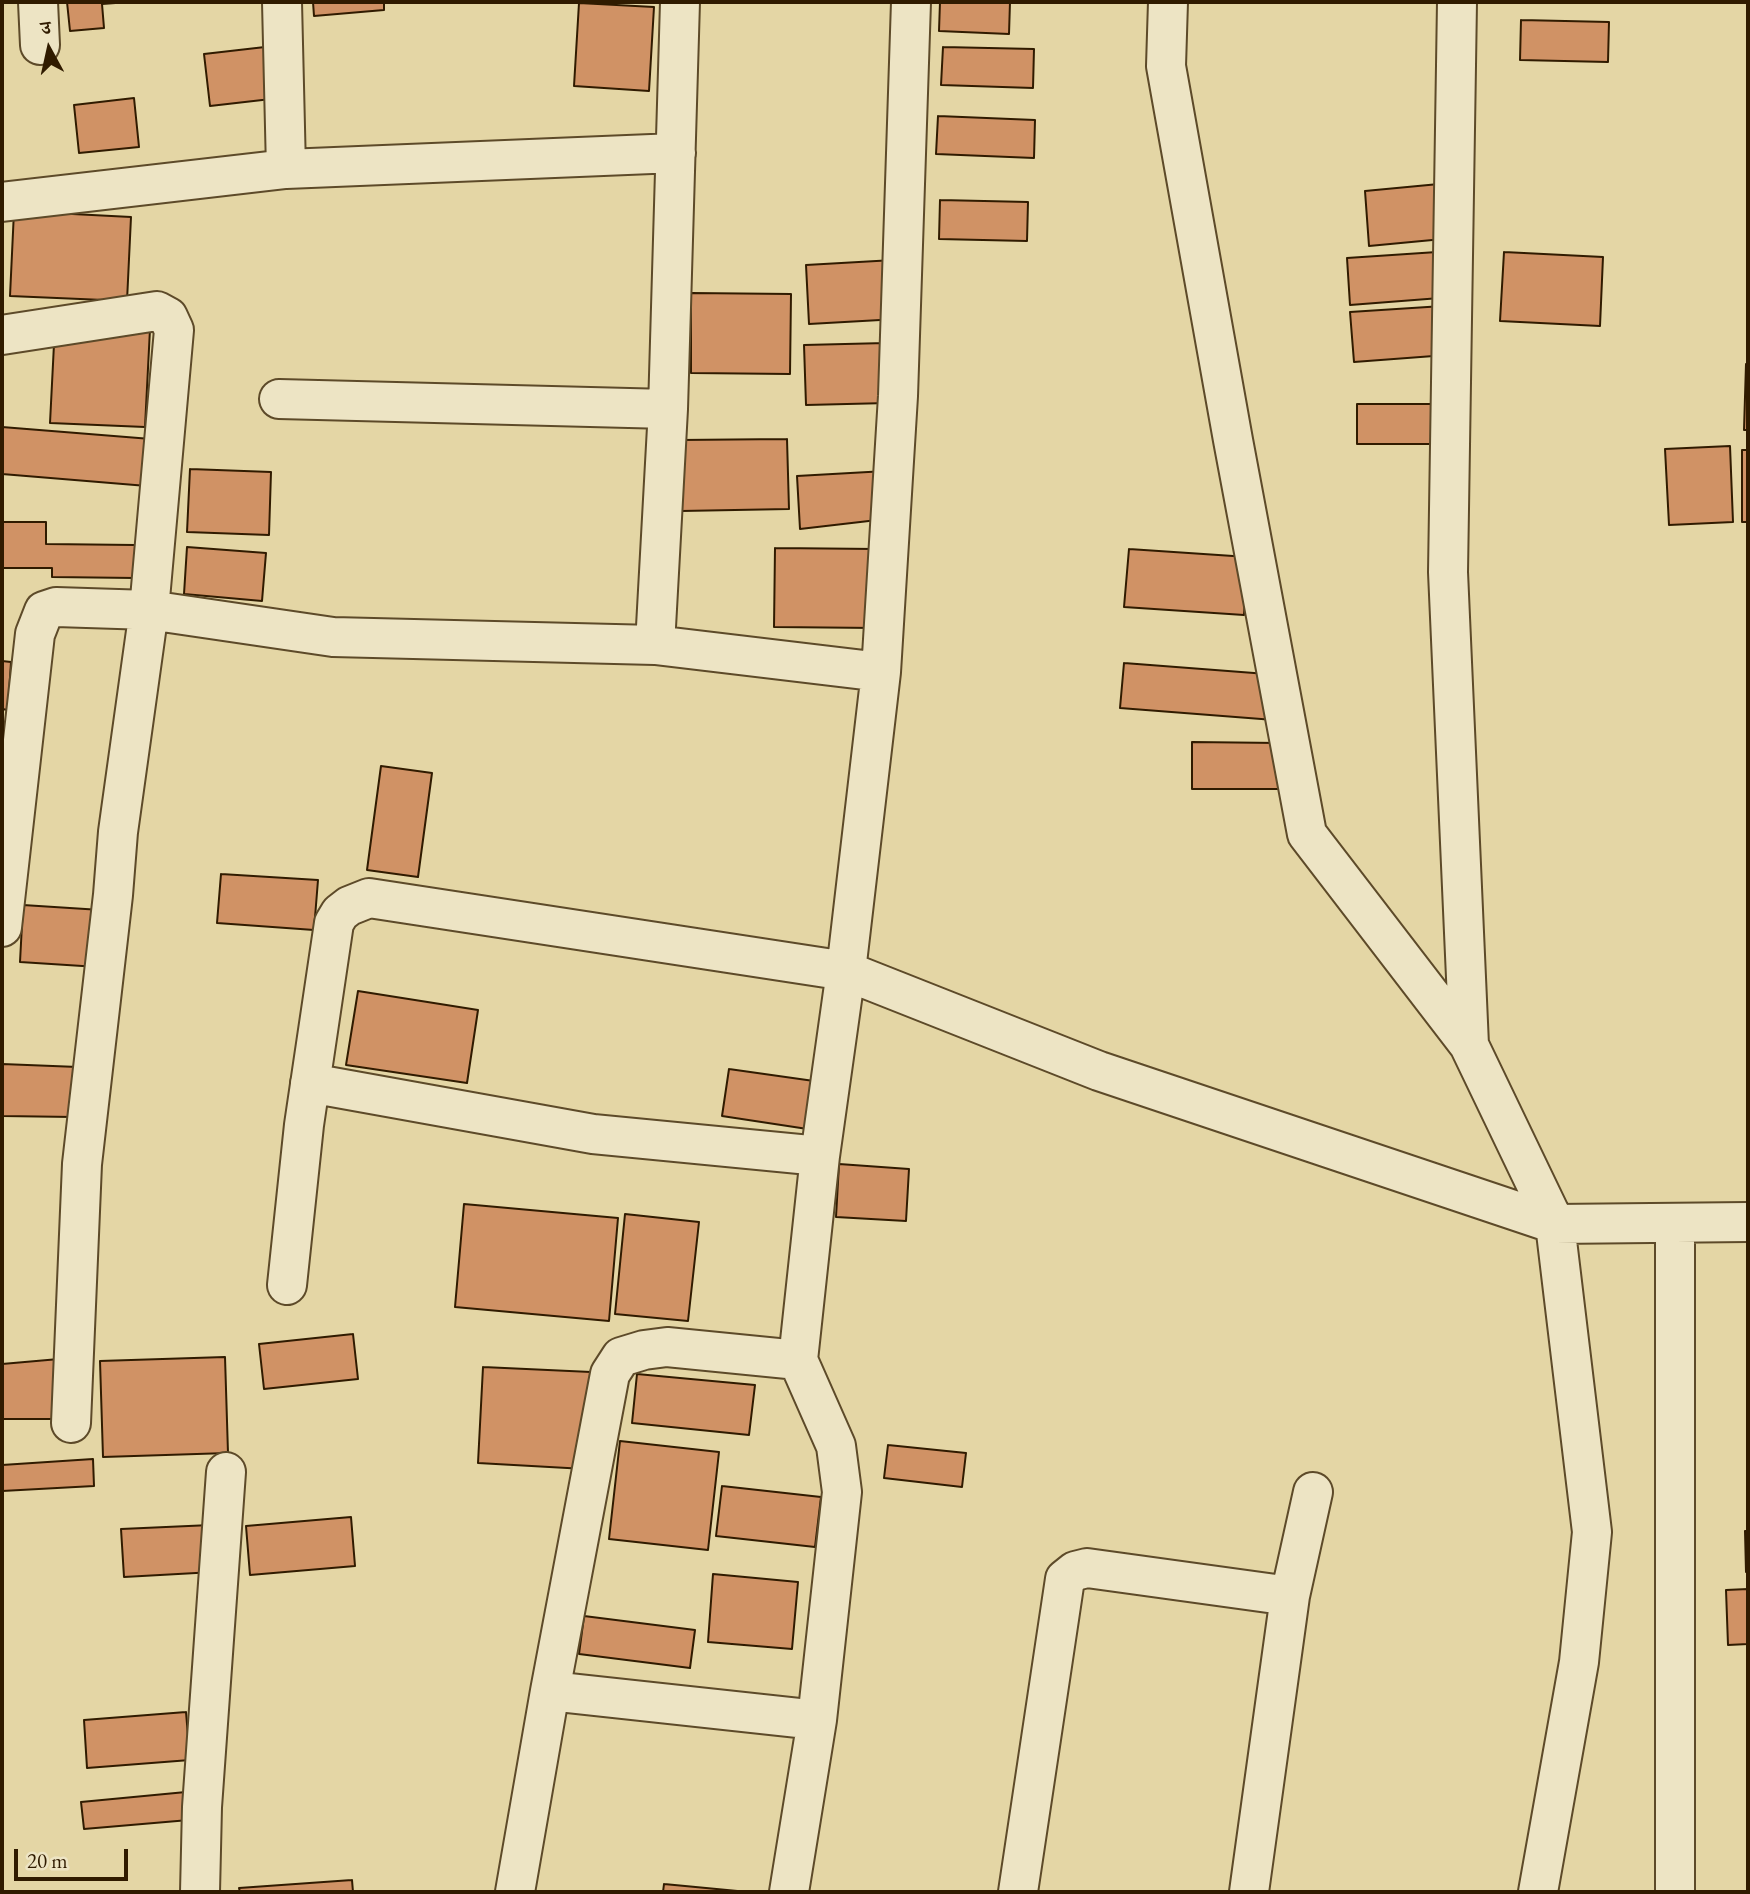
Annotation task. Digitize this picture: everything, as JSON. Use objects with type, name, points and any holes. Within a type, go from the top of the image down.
[{"type":"street","points":[[38,2],[40,45]]},
{"type":"street","points":[[282,2],[286,169]]},
{"type":"street","points":[[655,645],[668,410],[680,2]]},
{"type":"street","points":[[789,1892],[817,1720],[842,1492],[836,1446],[798,1360],[820,1156],[846,971],[881,672],[898,396],[911,2]]},
{"type":"street","points":[[1168,2],[1166,66],[1235,454],[1307,834],[1469,1045],[1555,1224],[1592,1532],[1578,1662],[1538,1892]]},
{"type":"street","points":[[1457,2],[1448,572],[1469,1045]]},
{"type":"street","points":[[2,202],[286,169],[676,153]]},
{"type":"street","points":[[2,335],[157,311],[169,317],[174,330],[149,610],[118,832],[82,1164],[71,1423]]},
{"type":"street","points":[[279,399],[668,410]]},
{"type":"street","points":[[2,927],[35,634],[44,611],[56,607],[149,610],[333,637],[655,645],[881,672]]},
{"type":"street","points":[[288,1285],[310,1083],[334,923],[340,913],[349,906],[369,898],[846,971],[1099,1071],[1555,1224],[1748,1222]]},
{"type":"street","points":[[310,1083],[593,1134],[820,1156]]},
{"type":"street","points":[[1675,1223],[1675,1892]]},
{"type":"street","points":[[515,1892],[610,1374],[621,1357],[643,1350],[667,1347],[798,1360]]},
{"type":"street","points":[[200,1892],[202,1807],[226,1472]]},
{"type":"street","points":[[1249,1892],[1290,1596],[1313,1492]]},
{"type":"street","points":[[1018,1892],[1065,1579],[1075,1571],[1087,1568],[1290,1596]]},
{"type":"street","points":[[550,1691],[817,1720]]},
{"type":"building","points":[[67,2],[129,2],[102,4],[104,28],[70,31]]},
{"type":"building","points":[[313,2],[384,2],[384,10],[314,16]]},
{"type":"building","points":[[940,2],[1010,2],[1009,34],[939,31]]},
{"type":"building","points":[[579,3],[654,7],[649,91],[574,86]]},
{"type":"building","points":[[1521,20],[1609,22],[1608,62],[1520,60]]},
{"type":"building","points":[[265,47],[271,99],[210,106],[204,54]]},
{"type":"building","points":[[943,47],[1034,49],[1033,88],[941,85]]},
{"type":"building","points":[[134,98],[139,147],[79,153],[74,105]]},
{"type":"building","points":[[938,116],[1035,120],[1034,158],[936,154]]},
{"type":"building","points":[[1439,184],[1443,239],[1369,246],[1365,191]]},
{"type":"building","points":[[940,200],[1028,202],[1027,241],[939,239]]},
{"type":"building","points":[[14,211],[131,217],[127,301],[10,296]]},
{"type":"building","points":[[1437,252],[1440,298],[1350,305],[1347,258]]},
{"type":"building","points":[[1504,252],[1603,257],[1600,326],[1500,321]]},
{"type":"building","points":[[894,260],[898,319],[809,324],[806,265]]},
{"type":"building","points":[[691,293],[791,294],[790,374],[691,373]]},
{"type":"building","points":[[1443,306],[1447,355],[1354,362],[1350,312]]},
{"type":"building","points":[[150,329],[145,427],[50,423],[54,344]]},
{"type":"building","points":[[886,343],[888,403],[806,405],[804,345]]},
{"type":"building","points":[[1746,364],[1748,430],[1744,430]]},
{"type":"building","points":[[1357,404],[1446,404],[1446,444],[1357,444]]},
{"type":"building","points":[[2,427],[151,439],[147,486],[2,474]]},
{"type":"building","points":[[787,439],[789,509],[681,511],[680,440]]},
{"type":"building","points":[[1730,446],[1733,522],[1669,525],[1665,449]]},
{"type":"building","points":[[1742,450],[1748,450],[1748,522],[1742,522]]},
{"type":"building","points":[[190,469],[271,472],[269,535],[187,532]]},
{"type":"building","points":[[886,471],[886,519],[800,529],[797,476]]},
{"type":"building","points":[[2,522],[46,522],[46,544],[135,545],[135,578],[52,577],[52,568],[2,568]]},
{"type":"building","points":[[187,547],[266,553],[262,601],[184,594]]},
{"type":"building","points":[[775,548],[876,549],[876,628],[774,627]]},
{"type":"building","points":[[1129,549],[1248,557],[1244,615],[1124,607]]},
{"type":"building","points":[[2,661],[11,662],[8,710],[2,709]]},
{"type":"building","points":[[1124,663],[1267,674],[1274,720],[1120,708]]},
{"type":"building","points":[[1192,742],[1279,743],[1288,789],[1192,789]]},
{"type":"building","points":[[381,766],[432,773],[418,877],[367,870]]},
{"type":"building","points":[[221,874],[318,880],[314,930],[217,923]]},
{"type":"building","points":[[23,905],[101,910],[98,967],[20,962]]},
{"type":"building","points":[[358,991],[478,1010],[467,1083],[346,1065]]},
{"type":"building","points":[[2,1064],[78,1067],[74,1117],[2,1116]]},
{"type":"building","points":[[729,1069],[821,1082],[814,1130],[722,1116]]},
{"type":"building","points":[[839,1164],[909,1169],[906,1221],[836,1217]]},
{"type":"building","points":[[464,1204],[618,1218],[609,1321],[455,1307]]},
{"type":"building","points":[[625,1214],[699,1222],[688,1321],[615,1314]]},
{"type":"building","points":[[353,1334],[358,1379],[264,1389],[259,1344]]},
{"type":"building","points":[[225,1357],[228,1453],[103,1457],[100,1361]]},
{"type":"building","points":[[59,1359],[60,1419],[2,1419],[2,1364]]},
{"type":"building","points":[[483,1367],[591,1372],[585,1469],[478,1463]]},
{"type":"building","points":[[637,1374],[755,1385],[749,1435],[632,1423]]},
{"type":"building","points":[[620,1441],[719,1452],[708,1550],[609,1539]]},
{"type":"building","points":[[888,1445],[966,1453],[962,1487],[884,1478]]},
{"type":"building","points":[[93,1459],[94,1486],[2,1491],[2,1465]]},
{"type":"building","points":[[722,1486],[821,1497],[815,1547],[716,1536]]},
{"type":"building","points":[[351,1517],[355,1566],[250,1575],[246,1526]]},
{"type":"building","points":[[211,1525],[214,1572],[124,1577],[121,1529]]},
{"type":"building","points":[[1745,1531],[1748,1531],[1748,1572],[1746,1572]]},
{"type":"building","points":[[713,1574],[798,1582],[792,1649],[708,1642]]},
{"type":"building","points":[[1748,1589],[1748,1644],[1728,1645],[1726,1590]]},
{"type":"building","points":[[584,1616],[695,1630],[690,1668],[579,1654]]},
{"type":"building","points":[[186,1712],[190,1760],[87,1768],[84,1720]]},
{"type":"building","points":[[186,1792],[189,1820],[84,1829],[81,1802]]},
{"type":"building","points":[[352,1880],[353,1892],[240,1892],[239,1888]]},
{"type":"building","points":[[664,1884],[748,1892],[663,1892]]}]
